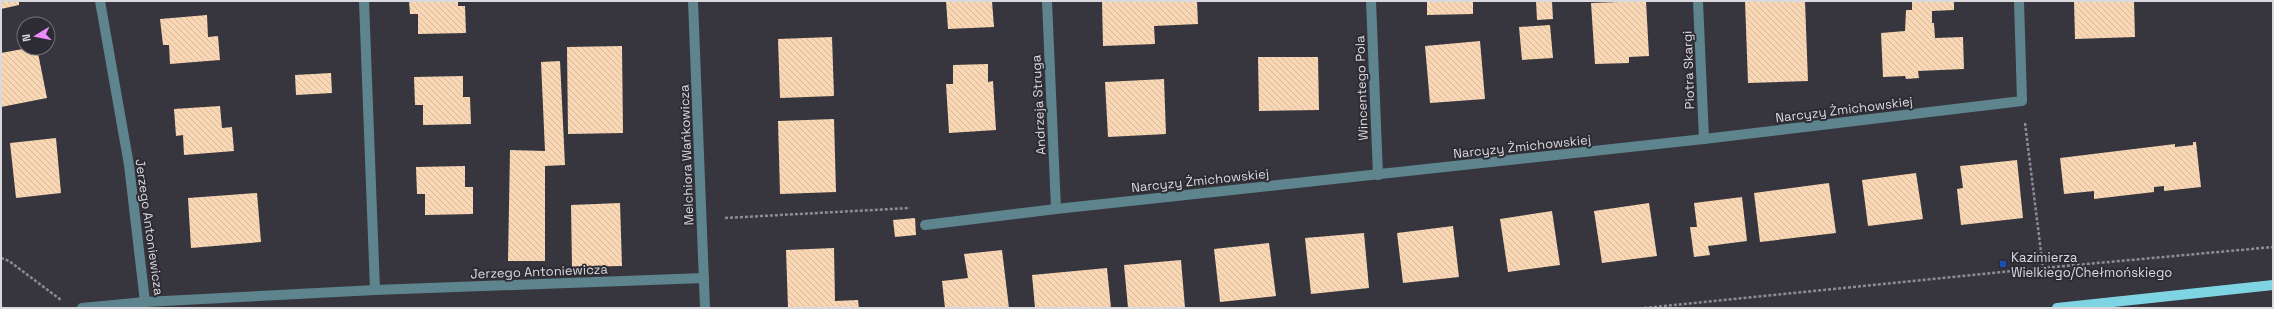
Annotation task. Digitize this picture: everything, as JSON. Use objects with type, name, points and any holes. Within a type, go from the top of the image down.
[{"type":"main road","points":[[2057,308],[2273,284]]},
{"type":"street","name":"Jerzego Antoniewicza","points":[[100,1],[129,165],[145,302],[375,290],[704,278]]},
{"type":"street","points":[[364,1],[375,290]]},
{"type":"street","name":"Melchiora Wańkowicza","points":[[693,1],[705,308]]},
{"type":"street","name":"Andrzeja Struga","points":[[1046,1],[1056,208]]},
{"type":"street","name":"Wincentego Pola","points":[[1371,1],[1378,175]]},
{"type":"street","name":"Piotra Skargi","points":[[1698,1],[1704,139]]},
{"type":"street","name":"Narcyzy Żmichowskiej","points":[[925,226],[1056,208],[1378,175],[1704,139],[2022,100],[2019,1]]},
{"type":"street","points":[[82,308],[145,302]]},
{"type":"path","points":[[2025,122],[2043,268]]},
{"type":"path","points":[[720,218],[912,208]]},
{"type":"path","points":[[1644,308],[2043,268],[2273,247]]},
{"type":"path","points":[[1,258],[9,261],[57,298],[82,308]]},
{"type":"building","points":[[1,1],[19,1],[19,5],[1,9]]},
{"type":"building","points":[[409,1],[458,1],[458,6],[465,6],[466,33],[418,34],[418,14],[410,14]]},
{"type":"building","points":[[946,1],[992,1],[994,27],[948,29]]},
{"type":"building","points":[[1102,1],[1197,1],[1198,24],[1154,26],[1155,44],[1103,46]]},
{"type":"building","points":[[1427,1],[1473,1],[1473,14],[1427,15]]},
{"type":"building","points":[[1536,1],[1552,1],[1553,19],[1537,20]]},
{"type":"building","points":[[1646,1],[1649,56],[1629,57],[1629,63],[1595,64],[1591,3]]},
{"type":"building","points":[[1745,1],[1805,1],[1808,81],[1748,83]]},
{"type":"building","points":[[1912,1],[1954,1],[1954,10],[1932,11],[1932,23],[1934,23],[1935,38],[1963,37],[1964,69],[1918,71],[1919,78],[1906,79],[1905,76],[1883,77],[1881,33],[1905,31],[1906,10],[1912,10]]},
{"type":"building","points":[[2074,1],[2134,1],[2135,37],[2075,39]]},
{"type":"building","points":[[207,15],[208,37],[218,36],[220,60],[170,64],[169,45],[163,45],[160,19]]},
{"type":"building","points":[[1550,25],[1553,58],[1522,60],[1519,27]]},
{"type":"building","points":[[832,37],[834,96],[780,98],[778,39]]},
{"type":"building","points":[[1480,41],[1485,99],[1430,103],[1425,46]]},
{"type":"building","points":[[622,46],[623,133],[568,134],[567,47]]},
{"type":"building","points":[[16,50],[16,56],[39,56],[47,98],[1,107],[1,53]]},
{"type":"building","points":[[1258,57],[1318,57],[1319,110],[1259,111]]},
{"type":"building","points":[[560,61],[565,165],[545,166],[545,261],[508,261],[510,150],[545,151],[541,62]]},
{"type":"building","points":[[988,64],[988,82],[993,81],[996,130],[949,133],[946,84],[953,84],[953,65]]},
{"type":"building","points":[[331,73],[332,93],[296,95],[295,75]]},
{"type":"building","points":[[463,76],[463,97],[470,97],[471,124],[423,125],[423,105],[415,105],[414,77]]},
{"type":"building","points":[[1164,79],[1166,134],[1108,137],[1105,82]]},
{"type":"building","points":[[220,106],[222,128],[232,127],[234,151],[184,155],[183,135],[176,136],[174,109]]},
{"type":"building","points":[[834,119],[836,192],[780,194],[778,121]]},
{"type":"building","points":[[56,138],[61,193],[16,198],[10,143]]},
{"type":"building","points":[[2193,142],[2196,142],[2201,187],[2164,191],[2164,186],[2154,187],[2154,192],[2094,199],[2094,191],[2064,194],[2060,158],[2175,144],[2175,147],[2193,145]]},
{"type":"building","points":[[2017,160],[2023,218],[1961,225],[1957,189],[1963,188],[1960,166]]},
{"type":"building","points":[[465,166],[465,187],[473,187],[473,214],[425,215],[425,194],[417,194],[416,167]]},
{"type":"building","points":[[1916,173],[1923,219],[1868,226],[1862,180]]},
{"type":"building","points":[[1829,183],[1836,233],[1760,242],[1754,193]]},
{"type":"building","points":[[257,193],[261,242],[191,248],[188,198]]},
{"type":"building","points":[[1742,197],[1747,241],[1708,246],[1710,255],[1694,257],[1690,227],[1697,227],[1694,203]]},
{"type":"building","points":[[620,203],[622,266],[572,267],[571,205]]},
{"type":"building","points":[[1649,203],[1657,256],[1602,263],[1594,211]]},
{"type":"building","points":[[1552,211],[1560,265],[1508,272],[1500,219]]},
{"type":"building","points":[[915,218],[916,235],[895,237],[893,220]]},
{"type":"building","points":[[1453,226],[1459,277],[1403,283],[1397,233]]},
{"type":"building","points":[[1364,233],[1369,288],[1311,294],[1305,238]]},
{"type":"building","points":[[1269,243],[1276,296],[1220,302],[1214,249]]},
{"type":"building","points":[[834,248],[835,301],[858,300],[859,308],[788,308],[786,250]]},
{"type":"building","points":[[1002,250],[1009,308],[945,308],[942,281],[968,278],[964,254]]},
{"type":"building","points":[[1181,260],[1185,308],[1128,308],[1124,265]]},
{"type":"building","points":[[1107,268],[1111,308],[1035,308],[1032,275]]},
{"type":"place","name":"Kazimierza Wielkiego/Chełmońskiego","points":[[2003,264]]}]
